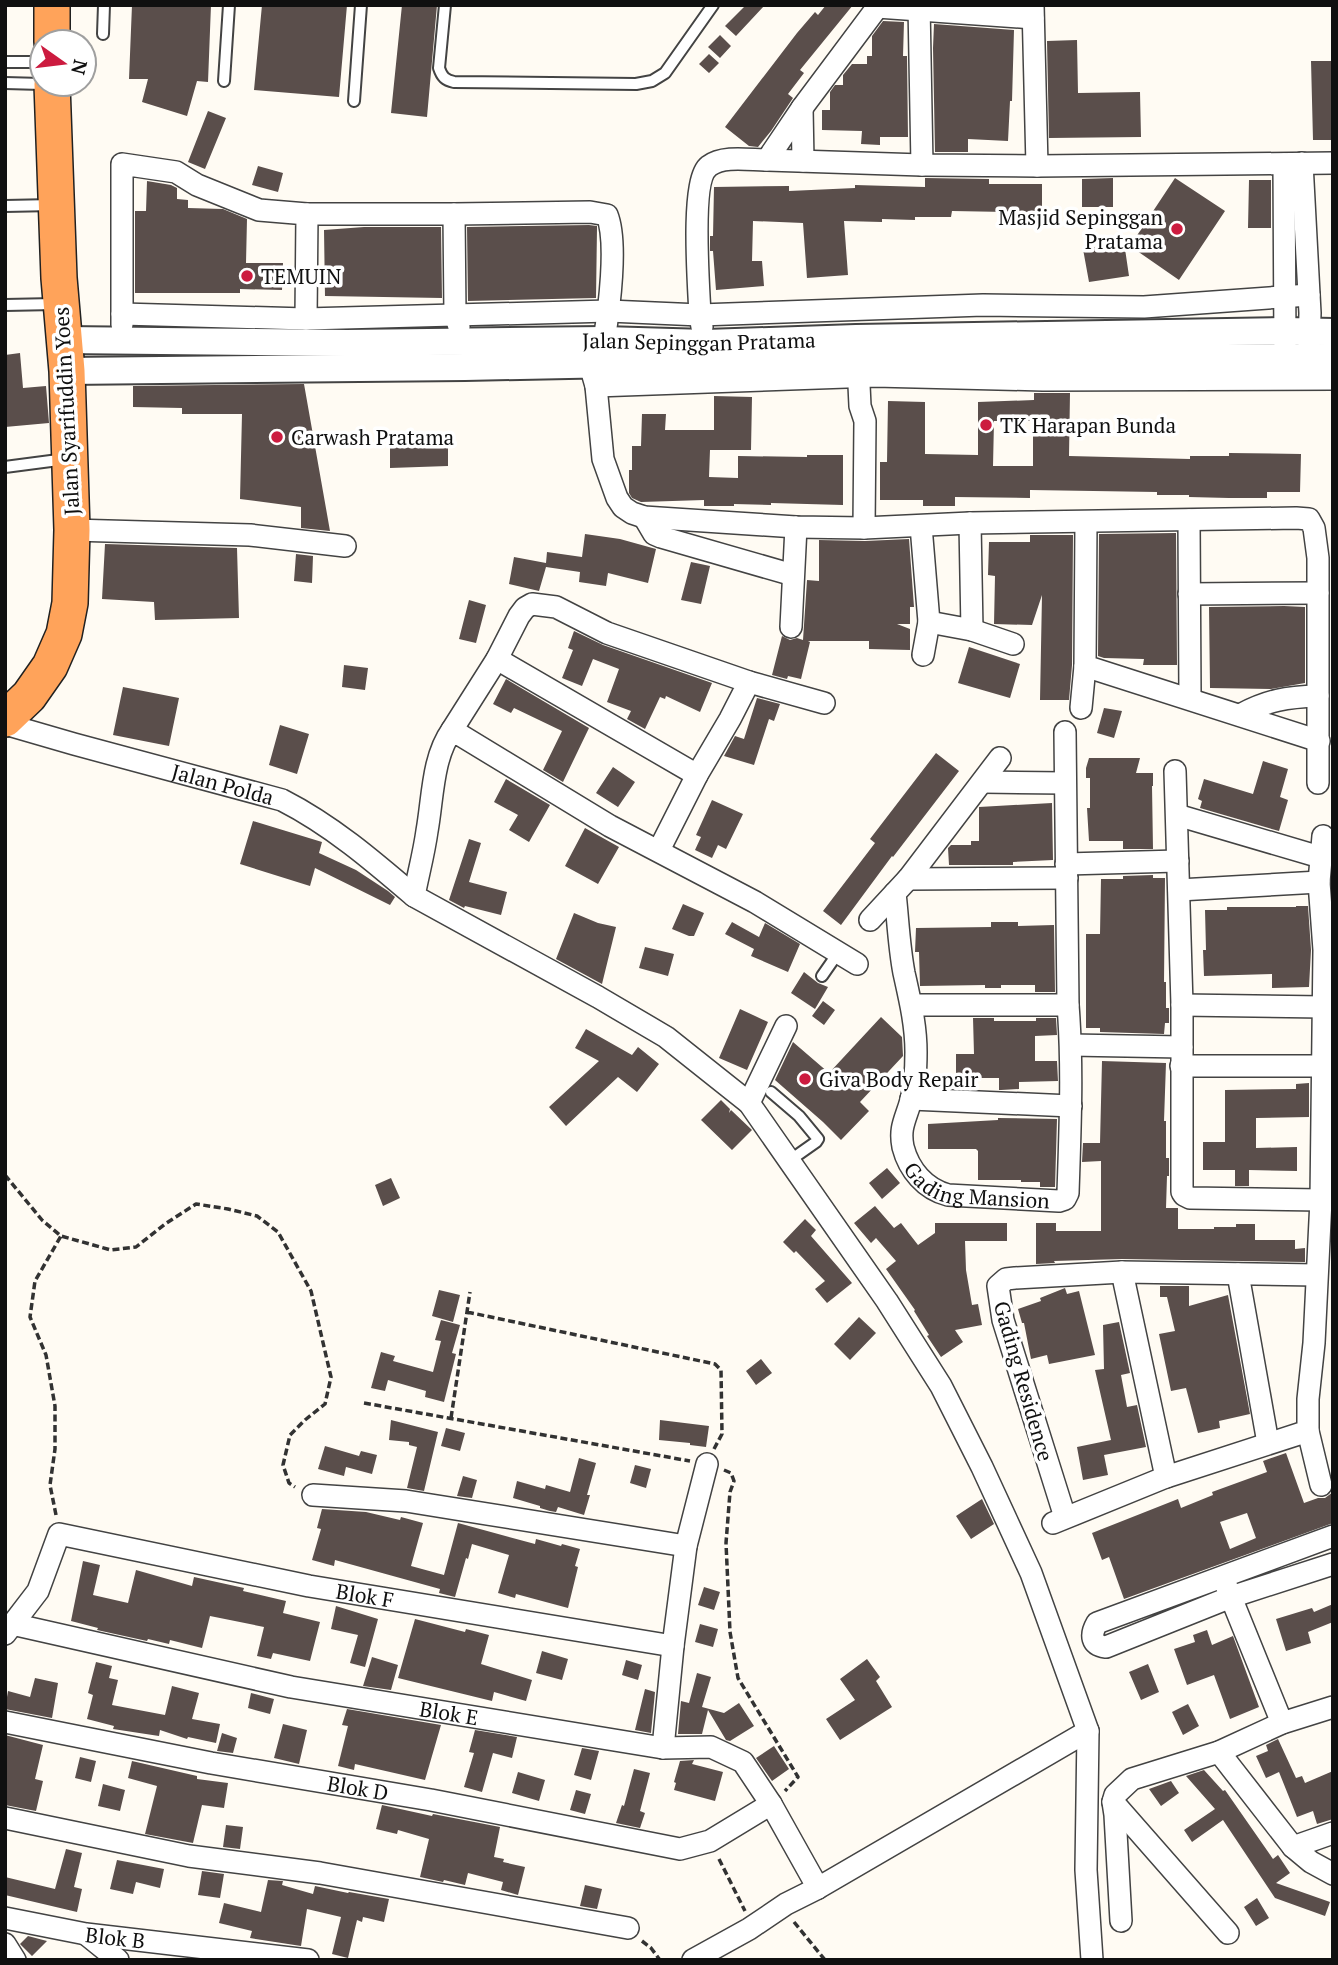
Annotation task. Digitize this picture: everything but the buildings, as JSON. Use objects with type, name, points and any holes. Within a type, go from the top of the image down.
[{"type":"highway","points":[[52,5],[52,28]]},
{"type":"highway","name":"Jalan Syarifuddin Yoes","points":[[5,721],[29,696],[50,666],[64,634],[70,603],[72,530],[52,98]]},
{"type":"street","points":[[767,160],[878,6],[1033,12],[1037,166]]},
{"type":"street","points":[[919,8],[922,165]]},
{"type":"street","points":[[802,108],[803,161]]},
{"type":"street","points":[[706,343],[700,315],[700,183],[703,172],[710,164],[719,161],[1037,166],[1333,163]]},
{"type":"street","points":[[1293,163],[1309,295],[1309,345]]},
{"type":"street","points":[[1293,163],[1284,296],[1309,345]]},
{"type":"street","points":[[122,341],[122,164],[176,172],[197,185],[259,209],[307,214],[590,212],[607,215],[612,228],[609,311],[599,364],[603,459],[623,508],[644,517],[796,527],[1309,519],[1325,557],[1318,593],[1318,783]]},
{"type":"street","points":[[306,319],[307,214]]},
{"type":"street","points":[[454,214],[455,314],[465,354]]},
{"type":"street","points":[[122,314],[306,319],[609,311],[700,315],[983,305],[1144,307],[1309,295]]},
{"type":"street","name":"Jalan Sepinggan Pratama","points":[[65,356],[122,341],[244,342],[599,364],[1309,345]]},
{"type":"street","points":[[244,342],[244,369]]},
{"type":"street","name":"Jalan Sepinggan Pratama","points":[[599,364],[706,343],[865,358]]},
{"type":"street","name":"Jalan Sepinggan Pratama","points":[[65,356],[244,369],[465,354]]},
{"type":"street","points":[[864,528],[865,421],[860,405],[865,358],[1043,380],[1333,379]]},
{"type":"street","points":[[644,517],[654,534],[661,537],[793,575]]},
{"type":"street","points":[[1189,520],[1190,698]]},
{"type":"street","points":[[1081,708],[1085,666],[1086,522]]},
{"type":"street","points":[[970,523],[972,630]]},
{"type":"street","points":[[921,526],[929,622],[923,654]]},
{"type":"street","points":[[791,627],[796,527]]},
{"type":"street","points":[[72,530],[250,535],[345,545]]},
{"type":"street","points":[[1189,594],[1318,593]]},
{"type":"street","points":[[414,896],[438,759],[444,741],[497,659],[525,608],[532,604],[556,607],[607,633],[749,682],[824,704]]},
{"type":"street","points":[[929,622],[972,630],[1013,644]]},
{"type":"street","points":[[497,659],[697,775]]},
{"type":"street","points":[[1085,666],[1319,741]]},
{"type":"street","points":[[659,850],[749,682]]},
{"type":"street","points":[[1240,715],[1269,701],[1318,696]]},
{"type":"street","name":"Jalan Polda","points":[[5,721],[74,744],[282,800],[307,813],[358,848],[414,896],[598,997],[666,1038],[748,1103],[887,1301],[941,1387],[1031,1573],[1088,1731]]},
{"type":"street","points":[[452,730],[610,826],[755,902],[857,964]]},
{"type":"street","name":"Gading Mansion","points":[[901,886],[901,954],[912,1005],[916,1057],[911,1099],[900,1130],[904,1149],[920,1180],[935,1191],[948,1195],[1059,1201],[1065,1199],[1068,1194],[1071,1045],[1068,1005],[1065,732]]},
{"type":"street","points":[[870,920],[901,886],[1000,758]]},
{"type":"street","points":[[1175,771],[1182,1005],[1182,1192],[1190,1198],[1321,1200]]},
{"type":"street","points":[[983,782],[1065,783]]},
{"type":"street","points":[[1177,815],[1322,846],[1319,882],[1324,950],[1323,1007],[1328,1038],[1323,1066],[1321,1200],[1316,1275],[1323,1341],[1308,1399],[1308,1431],[1321,1485]]},
{"type":"street","points":[[901,886],[1178,861]]},
{"type":"street","points":[[1179,890],[1319,882]]},
{"type":"street","points":[[912,1005],[1068,1005]]},
{"type":"street","points":[[1182,1005],[1323,1007]]},
{"type":"street","points":[[748,1103],[786,1026]]},
{"type":"street","points":[[1071,1045],[1323,1066]]},
{"type":"street","points":[[911,1099],[1070,1106]]},
{"type":"street","points":[[1122,1272],[1166,1477]]},
{"type":"street","name":"Gading Residence","points":[[1308,1431],[1166,1477],[1059,1520],[1003,1320],[998,1286],[1006,1279],[1122,1272],[1316,1275]]},
{"type":"street","points":[[1238,1274],[1268,1443]]},
{"type":"street","points":[[663,1748],[686,1546],[707,1464]]},
{"type":"street","points":[[313,1495],[406,1501],[686,1546]]},
{"type":"street","points":[[9,1629],[38,1591],[60,1534]]},
{"type":"street","name":"Blok F","points":[[60,1534],[309,1586],[673,1646]]},
{"type":"street","points":[[1333,1536],[1097,1623],[1092,1635],[1094,1642],[1106,1647],[1231,1597],[1333,1564]]},
{"type":"street","points":[[1223,1577],[1282,1723]]},
{"type":"street","name":"Blok E","points":[[9,1629],[291,1686],[663,1748],[711,1747],[743,1762],[771,1804],[818,1888]]},
{"type":"street","points":[[1121,1921],[1113,1802],[1120,1789],[1132,1779],[1219,1752],[1282,1723],[1333,1707]]},
{"type":"street","name":"Blok D","points":[[5,1722],[211,1763],[430,1800],[680,1849],[710,1841],[771,1804]]},
{"type":"street","points":[[693,1960],[749,1930],[786,1904],[1088,1731]]},
{"type":"street","points":[[1088,1731],[1086,1870],[1092,1960]]},
{"type":"street","points":[[1219,1752],[1293,1847],[1311,1862],[1333,1874]]},
{"type":"street","points":[[1113,1802],[1227,1933]]},
{"type":"street","points":[[5,1818],[189,1856],[320,1873],[628,1928]]},
{"type":"street","points":[[1293,1847],[1333,1833]]},
{"type":"street","name":"Blok B","points":[[5,1918],[86,1934],[309,1960]]},
{"type":"street","points":[[86,1934],[118,1960]]},
{"type":"street","points":[[5,1944],[15,1960]]},
{"type":"lane","points":[[103,34],[104,5]]},
{"type":"lane","points":[[224,81],[229,5]]},
{"type":"lane","points":[[354,102],[361,5]]},
{"type":"lane","points":[[445,5],[439,68],[446,80],[623,84],[652,81],[665,73],[713,5]]},
{"type":"lane","points":[[5,62],[28,62]]},
{"type":"lane","points":[[5,83],[28,84]]},
{"type":"lane","points":[[5,206],[56,205]]},
{"type":"lane","points":[[5,304],[62,304]]},
{"type":"lane","points":[[5,467],[69,458]]},
{"type":"lane","points":[[822,976],[838,953]]},
{"type":"lane","points":[[771,1092],[799,1116],[818,1139],[789,1161]]},
{"type":"path","points":[[5,1175],[42,1220],[61,1236],[111,1250],[136,1247],[196,1204],[257,1216],[278,1232],[311,1291],[331,1377],[325,1404],[290,1435],[283,1465],[289,1483],[313,1495]]},
{"type":"path","points":[[60,1534],[50,1485],[55,1449],[55,1406],[46,1355],[30,1317],[35,1281],[61,1236]]},
{"type":"path","points":[[451,1419],[470,1292]]},
{"type":"path","points":[[467,1312],[715,1364],[721,1370],[722,1434],[707,1464]]},
{"type":"path","points":[[365,1403],[707,1464],[731,1472],[734,1481],[730,1492],[726,1544],[730,1632],[738,1678],[798,1777],[771,1804]]},
{"type":"path","points":[[710,1841],[747,1916],[745,1926],[749,1930]]},
{"type":"path","points":[[786,1904],[795,1926],[825,1960]]},
{"type":"path","points":[[628,1928],[651,1948],[660,1960]]},
{"type":"place","name":"Masjid Sepinggan Pratama","points":[[1177,229]]},
{"type":"place","name":"TEMUIN","points":[[247,276]]},
{"type":"place","name":"TK Harapan Bunda","points":[[986,425]]},
{"type":"place","name":"Carwash Pratama","points":[[277,437]]},
{"type":"place","name":"Giva Body Repair","points":[[805,1079]]}]
